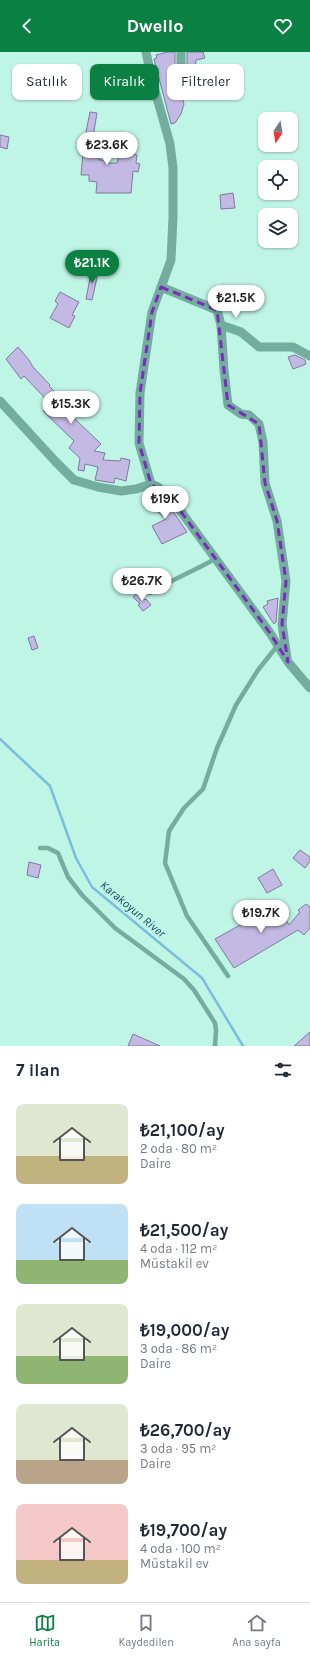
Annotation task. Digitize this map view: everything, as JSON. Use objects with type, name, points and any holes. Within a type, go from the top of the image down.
[{"type":"street","points":[[146,52],[152,80],[170,144],[173,168],[174,217],[171,260],[152,312],[140,393],[139,443],[151,484]]},
{"type":"street","points":[[181,52],[181,64]]},
{"type":"street","points":[[161,287],[217,310],[221,325],[228,405],[241,414],[249,415],[259,424],[263,442],[265,483],[277,521],[286,581],[282,624],[288,662]]},
{"type":"street","points":[[221,325],[241,332],[259,347],[293,347],[310,356]]},
{"type":"street","points":[[0,401],[74,480],[98,487],[121,491],[136,489],[151,484],[158,487],[171,498],[270,633],[288,662],[310,688]]},
{"type":"lane","points":[[150,593],[172,580],[215,559]]},
{"type":"lane","points":[[228,976],[187,916],[165,863],[169,831],[184,808],[203,789],[217,748],[236,705],[258,670],[278,645]]},
{"type":"lane","points":[[40,848],[48,848],[58,853],[68,877],[82,895],[115,928],[184,979],[194,990],[214,1023],[216,1030],[216,1046]]},
{"type":"highlighted area","points":[[161,287],[217,310],[228,405],[259,424],[265,483],[277,521],[286,581],[282,624],[288,662],[270,633],[171,498],[151,484],[139,443],[140,393],[152,312]]},
{"type":"building","points":[[175,52],[175,64],[167,64],[167,100],[183,100],[184,104],[181,114],[175,123],[171,124],[159,78],[159,64],[155,64],[154,59],[157,58],[156,55]]},
{"type":"building","points":[[187,52],[203,52],[205,58],[196,60],[196,64],[187,64]]},
{"type":"building","points":[[90,112],[97,113],[92,143],[101,143],[99,160],[105,160],[105,163],[117,163],[120,152],[137,155],[136,163],[140,164],[138,172],[133,171],[131,193],[96,193],[97,182],[89,181],[89,175],[81,175],[84,142]]},
{"type":"building","points":[[0,135],[9,137],[7,149],[0,147]]},
{"type":"building","points":[[233,193],[235,208],[221,209],[220,195]]},
{"type":"building","points":[[92,268],[99,269],[92,300],[86,299]]},
{"type":"building","points":[[60,292],[79,302],[72,315],[75,316],[69,328],[50,318],[58,304],[55,301]]},
{"type":"building","points":[[18,347],[54,391],[50,395],[101,444],[94,451],[105,453],[103,460],[120,461],[121,458],[130,460],[126,481],[115,478],[114,483],[95,480],[98,467],[85,464],[84,471],[78,470],[80,458],[69,448],[74,441],[43,411],[49,405],[43,396],[24,376],[21,379],[6,359]]},
{"type":"building","points":[[295,355],[305,360],[306,364],[293,369],[288,357]]},
{"type":"building","points":[[149,491],[170,507],[187,532],[162,544],[152,526],[166,519],[144,500]]},
{"type":"building","points":[[138,592],[151,605],[143,611],[138,605],[140,604],[133,597]]},
{"type":"building","points":[[278,598],[276,622],[274,624],[263,607],[268,604],[267,601]]},
{"type":"building","points":[[34,636],[38,648],[32,650],[28,638]]},
{"type":"building","points":[[300,850],[310,857],[310,861],[305,868],[293,858]]},
{"type":"building","points":[[29,862],[41,865],[38,878],[27,875]]},
{"type":"building","points":[[273,869],[282,885],[267,893],[258,878]]},
{"type":"building","points":[[306,904],[310,907],[310,928],[304,935],[298,930],[234,968],[215,939],[276,905],[289,925],[300,912],[298,910]]},
{"type":"building","points":[[310,1032],[310,1046],[294,1046]]},
{"type":"building","points":[[133,1034],[160,1046],[128,1046]]},
{"type":"waterway","name":"Karakoyun River","points":[[0,739],[50,786],[76,858],[92,887],[202,978],[243,1046]]}]
